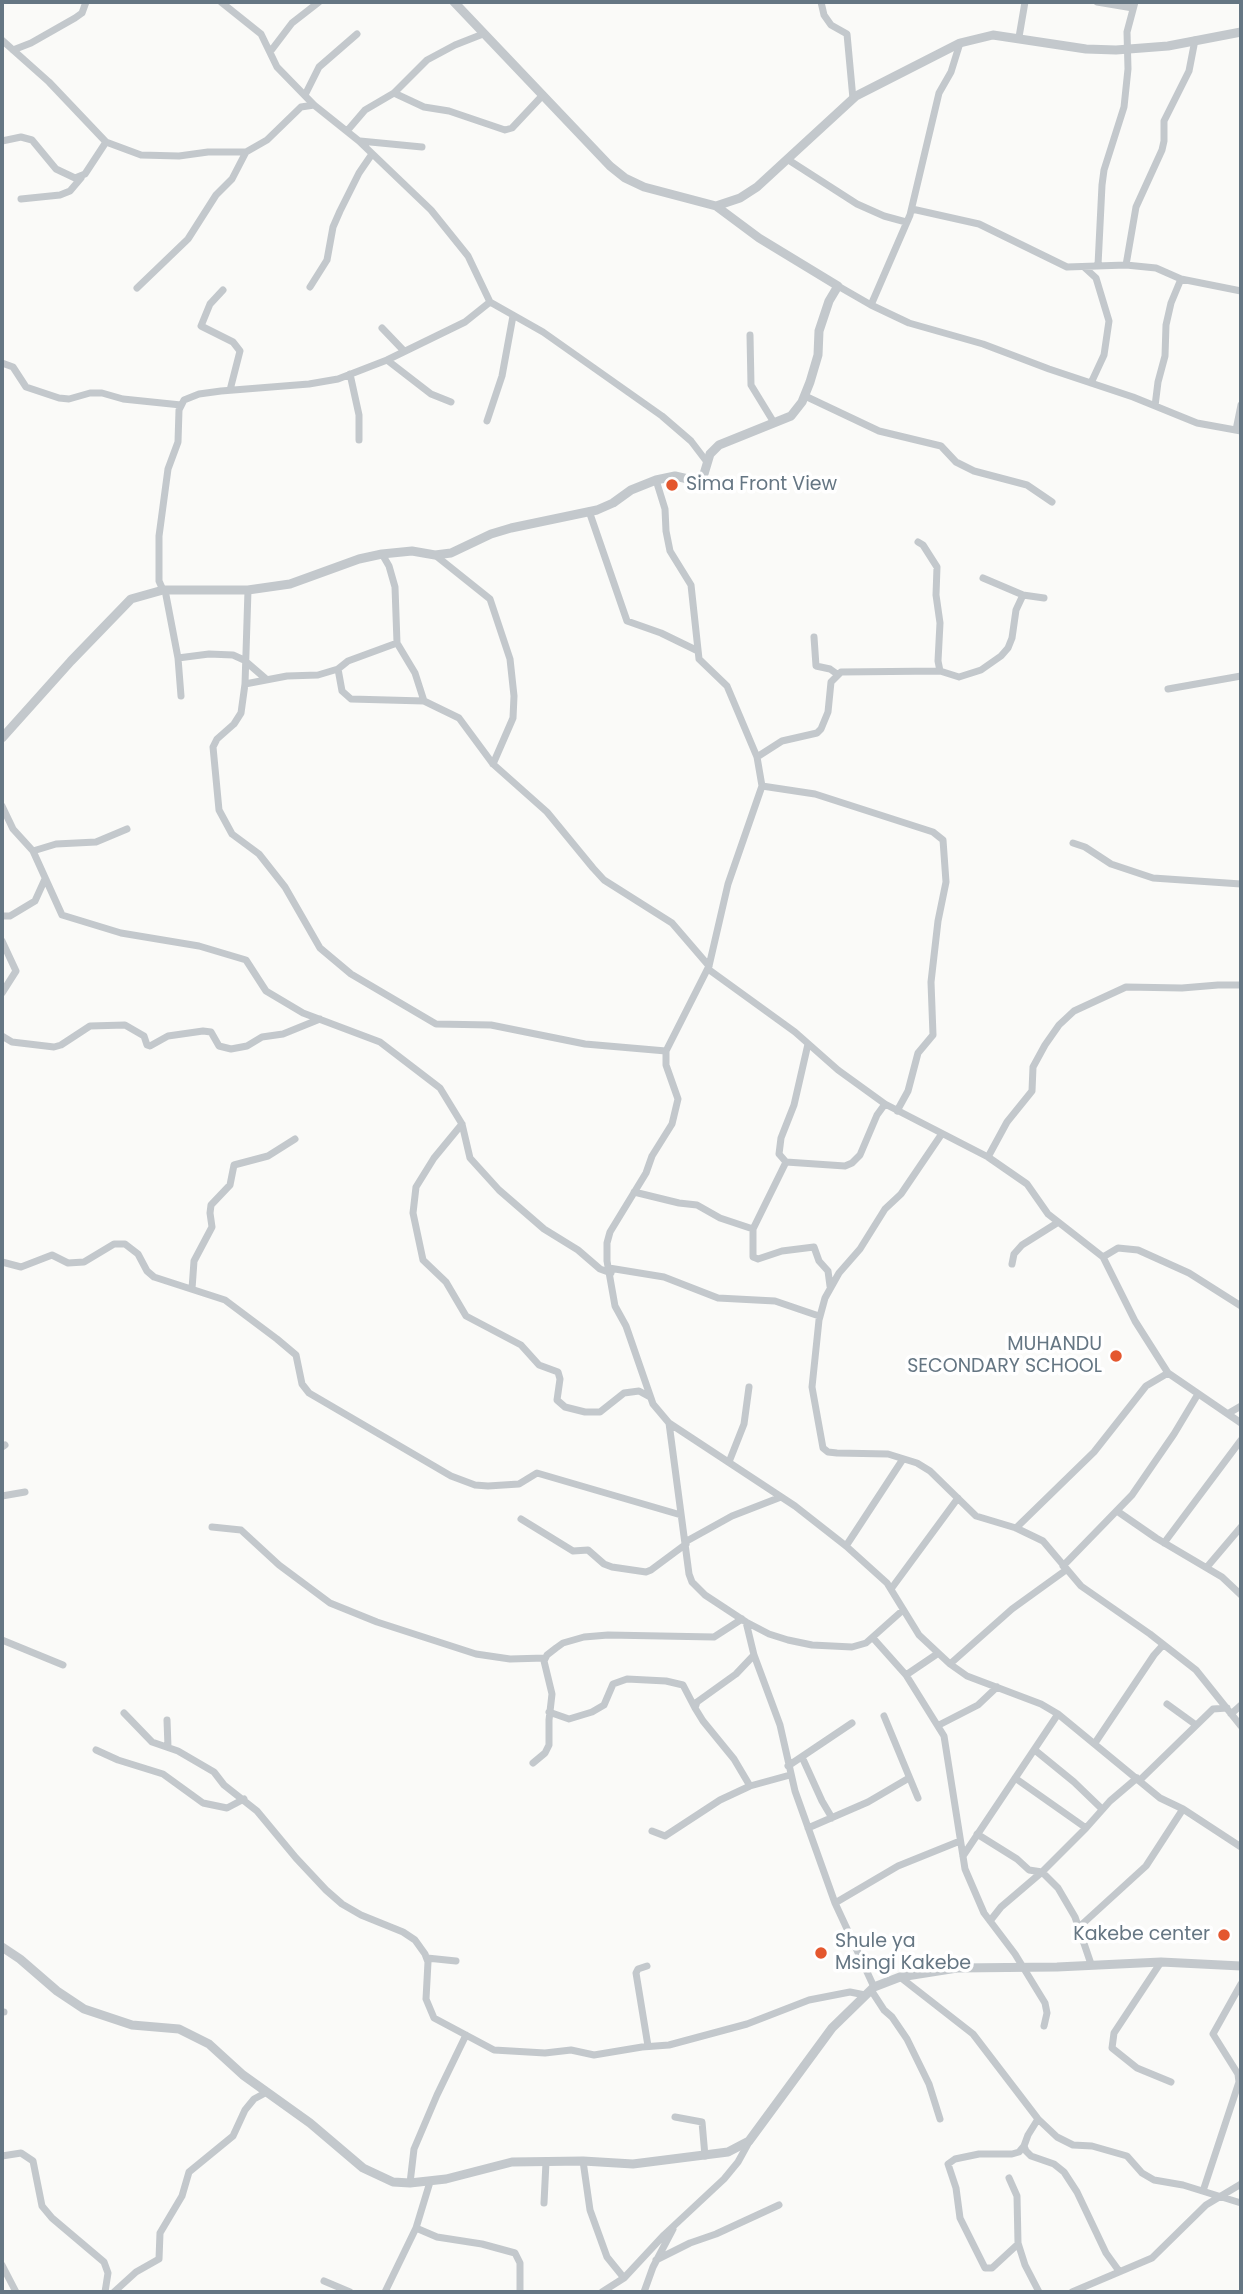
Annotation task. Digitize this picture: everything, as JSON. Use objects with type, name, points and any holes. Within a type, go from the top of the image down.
[{"type":"street","points":[[13,50],[75,18],[82,13],[86,2]]},
{"type":"street","points":[[221,2],[261,34],[277,67],[314,105],[359,141],[431,210],[468,256],[490,302],[543,332],[662,416],[691,442],[707,462]]},
{"type":"street","points":[[270,52],[292,23],[318,2]]},
{"type":"street","points":[[454,2],[599,156],[625,178],[668,195],[716,206],[759,238],[871,305],[909,323],[983,344],[1197,423],[1238,430],[1241,405]]},
{"type":"street","points":[[821,2],[824,15],[831,25],[847,34],[853,99]]},
{"type":"street","points":[[1019,37],[1025,2]]},
{"type":"street","points":[[1097,2],[1134,5],[1127,32],[1128,69],[1124,107],[1104,170],[1098,265]]},
{"type":"street","points":[[716,206],[740,198],[757,187],[853,99],[960,43],[993,35],[1086,49],[1127,50],[1168,46],[1241,32]]},
{"type":"street","points":[[305,95],[319,67],[356,34]]},
{"type":"street","points":[[346,131],[365,110],[394,93],[427,60],[483,34]]},
{"type":"street","points":[[2,40],[49,82],[106,142],[141,155],[246,152],[267,140],[301,107],[314,105]]},
{"type":"street","points":[[1126,265],[1136,207],[1162,150],[1164,121],[1189,71],[1195,40]]},
{"type":"street","points":[[871,305],[912,209],[939,93],[951,72],[960,43]]},
{"type":"street","points":[[394,93],[424,107],[449,111],[505,130],[512,128],[542,96]]},
{"type":"street","points":[[2,141],[21,137],[32,140],[56,169],[80,178]]},
{"type":"street","points":[[359,141],[422,147]]},
{"type":"street","points":[[21,199],[60,195],[70,191],[106,142]]},
{"type":"street","points":[[137,288],[188,239],[216,195],[232,179],[246,152]]},
{"type":"street","points":[[310,287],[327,260],[333,227],[340,211],[372,154]]},
{"type":"street","points":[[787,159],[857,204],[906,222]]},
{"type":"street","points":[[912,209],[967,219],[1067,267],[1126,265],[1161,269],[1181,279],[1241,291]]},
{"type":"street","points":[[1084,267],[1096,278],[1109,321],[1104,355],[1091,383]]},
{"type":"street","points":[[1155,406],[1165,356],[1166,324],[1181,279]]},
{"type":"street","points":[[2,738],[131,599],[164,590],[248,590],[290,584],[359,559],[382,554],[412,551],[435,555],[451,553],[491,534],[613,503],[631,490],[656,480],[675,476],[700,478],[704,474],[710,454],[719,445],[791,416],[805,396],[818,355],[819,331],[829,301],[838,286]]},
{"type":"street","points":[[223,290],[210,304],[201,326],[233,342],[240,351],[230,390]]},
{"type":"street","points":[[181,696],[178,658],[164,590],[159,581],[159,536],[167,469],[178,442],[181,405],[189,397],[200,394],[325,382],[350,374],[387,360],[464,322],[490,302]]},
{"type":"street","points":[[487,421],[502,376],[513,316]]},
{"type":"street","points":[[382,328],[404,351]]},
{"type":"street","points":[[750,335],[751,385],[773,421]]},
{"type":"street","points":[[387,360],[430,394],[451,402]]},
{"type":"street","points":[[2,363],[13,367],[26,387],[59,398],[69,399],[90,393],[102,393],[124,399],[181,405]]},
{"type":"street","points":[[350,374],[359,415],[359,440]]},
{"type":"street","points":[[805,396],[879,431],[941,446],[956,462],[974,471],[1027,485],[1052,502]]},
{"type":"street","points":[[656,480],[665,509],[670,551],[691,585],[701,661],[727,686],[757,757],[762,786],[728,884],[708,968],[666,1051],[666,1065],[676,1090],[676,1112],[672,1124],[610,1232],[606,1252],[615,1306],[626,1326],[653,1405],[669,1423],[795,1506],[846,1546],[887,1583],[919,1635],[950,1664],[967,1676],[1041,1704],[1058,1714],[1160,1798],[1184,1809],[1241,1847]]},
{"type":"street","points":[[589,511],[607,559],[624,618],[631,624],[660,633],[698,651]]},
{"type":"street","points":[[918,541],[937,567],[940,671]]},
{"type":"street","points":[[382,554],[395,586],[397,643],[415,673],[424,701]]},
{"type":"street","points":[[435,555],[490,599],[510,659],[513,718],[493,764]]},
{"type":"street","points":[[983,578],[1023,595],[1044,598]]},
{"type":"street","points":[[248,590],[245,684],[238,718],[217,739],[214,747],[219,810],[232,834],[267,862],[320,948],[362,981],[436,1024],[491,1025],[585,1044],[666,1051]]},
{"type":"street","points":[[814,637],[815,664],[838,674],[940,671],[959,677],[972,674],[1001,656],[1012,638],[1014,617],[1023,595]]},
{"type":"street","points":[[245,684],[267,679],[318,675],[397,643]]},
{"type":"street","points":[[178,658],[218,653],[233,655],[244,660],[267,679]]},
{"type":"street","points":[[338,669],[342,691],[351,699],[424,701],[460,718],[493,764],[547,812],[604,880],[672,923],[708,968],[885,1104],[988,1157],[1027,1184],[1057,1223],[1102,1257],[1135,1321],[1168,1373],[1241,1423]]},
{"type":"street","points":[[757,757],[782,741],[817,733],[821,729],[828,712],[831,682],[838,674]]},
{"type":"street","points":[[1168,689],[1241,676]]},
{"type":"street","points":[[762,786],[815,794],[933,832],[943,840],[946,882],[938,921],[931,982],[933,1035],[918,1054],[908,1091],[897,1111]]},
{"type":"street","points":[[2,806],[13,829],[33,851],[62,915],[131,936],[199,946],[246,960],[266,991],[303,1013],[380,1042],[440,1088],[462,1124],[470,1158],[499,1190],[544,1229],[578,1250],[600,1269],[664,1277],[718,1298],[775,1301],[819,1316]]},
{"type":"street","points":[[33,851],[56,844],[96,842],[127,829]]},
{"type":"street","points":[[1073,843],[1085,847],[1111,864],[1153,878],[1241,884]]},
{"type":"street","points":[[2,916],[10,916],[35,901],[45,879]]},
{"type":"street","points":[[2,941],[16,971],[2,993]]},
{"type":"street","points":[[988,1157],[1007,1122],[1029,1097],[1033,1085],[1033,1067],[1045,1045],[1065,1018],[1074,1011],[1126,987],[1241,985]]},
{"type":"street","points":[[2,1036],[12,1042],[54,1047],[90,1026],[125,1025],[144,1036],[150,1046],[168,1036],[203,1031],[214,1035],[219,1046],[230,1049],[247,1046],[262,1037],[283,1034],[320,1020]]},
{"type":"street","points":[[808,1044],[792,1113],[781,1138],[779,1156],[786,1162],[845,1166],[852,1163],[860,1155],[877,1115],[885,1104]]},
{"type":"street","points":[[462,1124],[434,1158],[416,1187],[413,1213],[423,1260],[446,1282],[466,1316],[521,1345],[539,1364],[558,1372],[560,1379],[556,1400],[565,1407],[585,1412],[600,1412],[624,1393],[639,1391],[651,1397]]},
{"type":"street","points":[[941,1135],[901,1194],[885,1209],[860,1249],[830,1286],[819,1316],[812,1387],[823,1448],[828,1452],[875,1453],[917,1463],[930,1471],[976,1516],[1016,1528],[1043,1541],[1082,1586],[1196,1670],[1241,1726]]},
{"type":"street","points":[[192,1289],[194,1261],[212,1227],[211,1205],[230,1185],[233,1165],[268,1156],[295,1139]]},
{"type":"street","points":[[786,1162],[753,1228],[753,1257],[758,1259],[782,1251],[814,1247],[819,1261],[828,1271],[830,1286]]},
{"type":"street","points":[[634,1192],[670,1202],[698,1205],[720,1218],[753,1228]]},
{"type":"street","points":[[1012,1264],[1014,1254],[1022,1245],[1057,1223]]},
{"type":"street","points":[[2,1262],[21,1267],[52,1255],[68,1263],[83,1262],[120,1243],[138,1254],[147,1271],[154,1277],[216,1296],[236,1306],[293,1352],[298,1359],[302,1384],[309,1393],[451,1476],[475,1485],[488,1486],[519,1484],[537,1473],[681,1515]]},
{"type":"street","points":[[1102,1257],[1118,1248],[1138,1250],[1189,1273],[1241,1306]]},
{"type":"street","points":[[1016,1528],[1094,1452],[1146,1386],[1168,1373]]},
{"type":"street","points":[[729,1462],[744,1424],[749,1387]]},
{"type":"street","points":[[950,1664],[1003,1616],[1065,1568],[1081,1545],[1117,1511],[1156,1461],[1198,1394]]},
{"type":"street","points":[[1229,1413],[1241,1406]]},
{"type":"street","points":[[669,1423],[692,1581],[705,1595],[774,1636],[812,1645],[852,1647],[866,1643],[903,1610]]},
{"type":"street","points":[[1164,1543],[1241,1440]]},
{"type":"street","points":[[846,1546],[903,1459]]},
{"type":"street","points":[[2,1496],[25,1492]]},
{"type":"street","points":[[521,1519],[573,1551],[588,1550],[604,1564],[646,1572],[686,1543],[732,1516],[781,1497]]},
{"type":"street","points":[[891,1589],[958,1498]]},
{"type":"street","points":[[1117,1511],[1222,1577],[1241,1595]]},
{"type":"street","points":[[212,1527],[241,1530],[279,1565],[330,1603],[377,1622],[476,1654],[510,1659],[545,1658],[563,1643],[584,1637],[608,1635],[713,1637],[744,1620]]},
{"type":"street","points":[[1207,1567],[1241,1527]]},
{"type":"street","points":[[744,1620],[780,1725],[790,1775],[835,1903],[870,1990],[907,2039],[929,2084],[940,2119]]},
{"type":"street","points":[[873,1638],[906,1675],[944,1736],[968,1876],[990,1922],[1045,2003],[1047,2014],[1044,2026]]},
{"type":"street","points":[[2,1640],[63,1665]]},
{"type":"street","points":[[1095,1743],[1163,1645]]},
{"type":"street","points":[[906,1675],[937,1654]]},
{"type":"street","points":[[695,1708],[697,1702],[736,1674],[754,1655]]},
{"type":"street","points":[[533,1763],[549,1746],[552,1694],[544,1664],[545,1658]]},
{"type":"street","points":[[549,1712],[567,1719],[592,1712],[604,1705],[613,1684],[627,1679],[666,1681],[683,1685],[703,1721],[734,1759],[750,1786]]},
{"type":"street","points":[[939,1725],[978,1705],[997,1688]]},
{"type":"street","points":[[1167,1704],[1196,1725]]},
{"type":"street","points":[[990,1922],[1001,1907],[1042,1872],[1102,1809],[1139,1779],[1213,1709],[1229,1711],[1241,1705]]},
{"type":"street","points":[[124,1713],[155,1744],[168,1747],[211,1769],[225,1787],[257,1811],[326,1891],[351,1910],[410,1936],[427,1958],[429,1970],[426,1999],[434,2018],[500,2051],[545,2053],[571,2050],[597,2054],[681,2043],[720,2033],[809,2000],[870,1990],[900,1977],[957,1968],[1161,1962],[1241,1966]]},
{"type":"street","points":[[963,1856],[1036,1751],[1058,1714]]},
{"type":"street","points":[[884,1716],[918,1798]]},
{"type":"street","points":[[167,1720],[168,1747]]},
{"type":"street","points":[[788,1766],[852,1723]]},
{"type":"street","points":[[96,1750],[163,1774],[203,1803],[227,1808],[244,1799]]},
{"type":"street","points":[[1036,1751],[1102,1809]]},
{"type":"street","points":[[802,1757],[832,1818]]},
{"type":"street","points":[[652,1831],[664,1837],[705,1808],[750,1786],[790,1775]]},
{"type":"street","points":[[808,1828],[868,1802],[909,1778]]},
{"type":"street","points":[[1015,1778],[1086,1828]]},
{"type":"street","points":[[1078,1928],[1146,1866],[1184,1809]]},
{"type":"street","points":[[977,1834],[1017,1859],[1029,1870],[1042,1872],[1065,1898],[1091,1964]]},
{"type":"street","points":[[835,1903],[898,1866],[960,1841]]},
{"type":"street","points":[[2,1947],[84,2009],[132,2025],[179,2029],[209,2043],[243,2075],[310,2123],[363,2168],[393,2182],[429,2182],[504,2163],[583,2161],[633,2164],[705,2156],[728,2152],[749,2141]]},
{"type":"street","points":[[427,1958],[456,1961]]},
{"type":"street","points":[[1161,1962],[1114,2033],[1112,2048],[1137,2068],[1171,2082]]},
{"type":"street","points":[[647,1966],[638,1969],[636,1973],[648,2046]]},
{"type":"street","points":[[900,1977],[973,2034],[1038,2119],[1066,2142],[1117,2152],[1133,2160],[1142,2172],[1154,2180],[1241,2203]]},
{"type":"street","points":[[1203,2191],[1239,2082],[1238,2074],[1213,2034],[1241,1984]]},
{"type":"street","points":[[602,2292],[624,2278],[732,2169],[749,2141],[832,2028],[870,1990]]},
{"type":"street","points":[[410,2183],[415,2148],[466,2035]]},
{"type":"street","points":[[114,2292],[136,2272],[159,2259],[160,2233],[182,2196],[189,2172],[233,2136],[245,2109],[254,2099],[267,2092]]},
{"type":"street","points":[[675,2117],[702,2122],[705,2156]]},
{"type":"street","points":[[1018,2244],[992,2268],[985,2268],[960,2218],[956,2188],[948,2164],[954,2159],[979,2154],[1019,2152],[1038,2119]]},
{"type":"street","points":[[1024,2146],[1031,2157],[1054,2164],[1064,2172],[1077,2192],[1106,2253],[1119,2271]]},
{"type":"street","points":[[2,2156],[22,2153],[33,2161],[42,2206],[52,2218],[104,2262],[108,2273],[105,2292]]},
{"type":"street","points":[[583,2161],[590,2210],[607,2257],[624,2278]]},
{"type":"street","points":[[544,2203],[546,2162]]},
{"type":"street","points":[[1009,2178],[1017,2196],[1018,2244],[1039,2292]]},
{"type":"street","points":[[385,2292],[416,2228],[429,2182]]},
{"type":"street","points":[[1072,2292],[1152,2258],[1217,2197],[1241,2185]]},
{"type":"street","points":[[656,2260],[779,2205]]},
{"type":"street","points":[[644,2292],[656,2260],[677,2222]]},
{"type":"street","points":[[416,2228],[438,2237],[482,2244],[516,2254],[520,2263],[520,2292]]},
{"type":"street","points":[[2,2264],[16,2292]]},
{"type":"street","points":[[324,2281],[350,2292]]},
{"type":"place","name":"Sima Front View","points":[[672,485]]},
{"type":"place","name":"MUHANDU SECONDARY SCHOOL","points":[[1116,1356]]},
{"type":"place","name":"Kakebe center","points":[[1224,1935]]},
{"type":"place","name":"Shule ya Msingi Kakebe","points":[[821,1953]]}]
